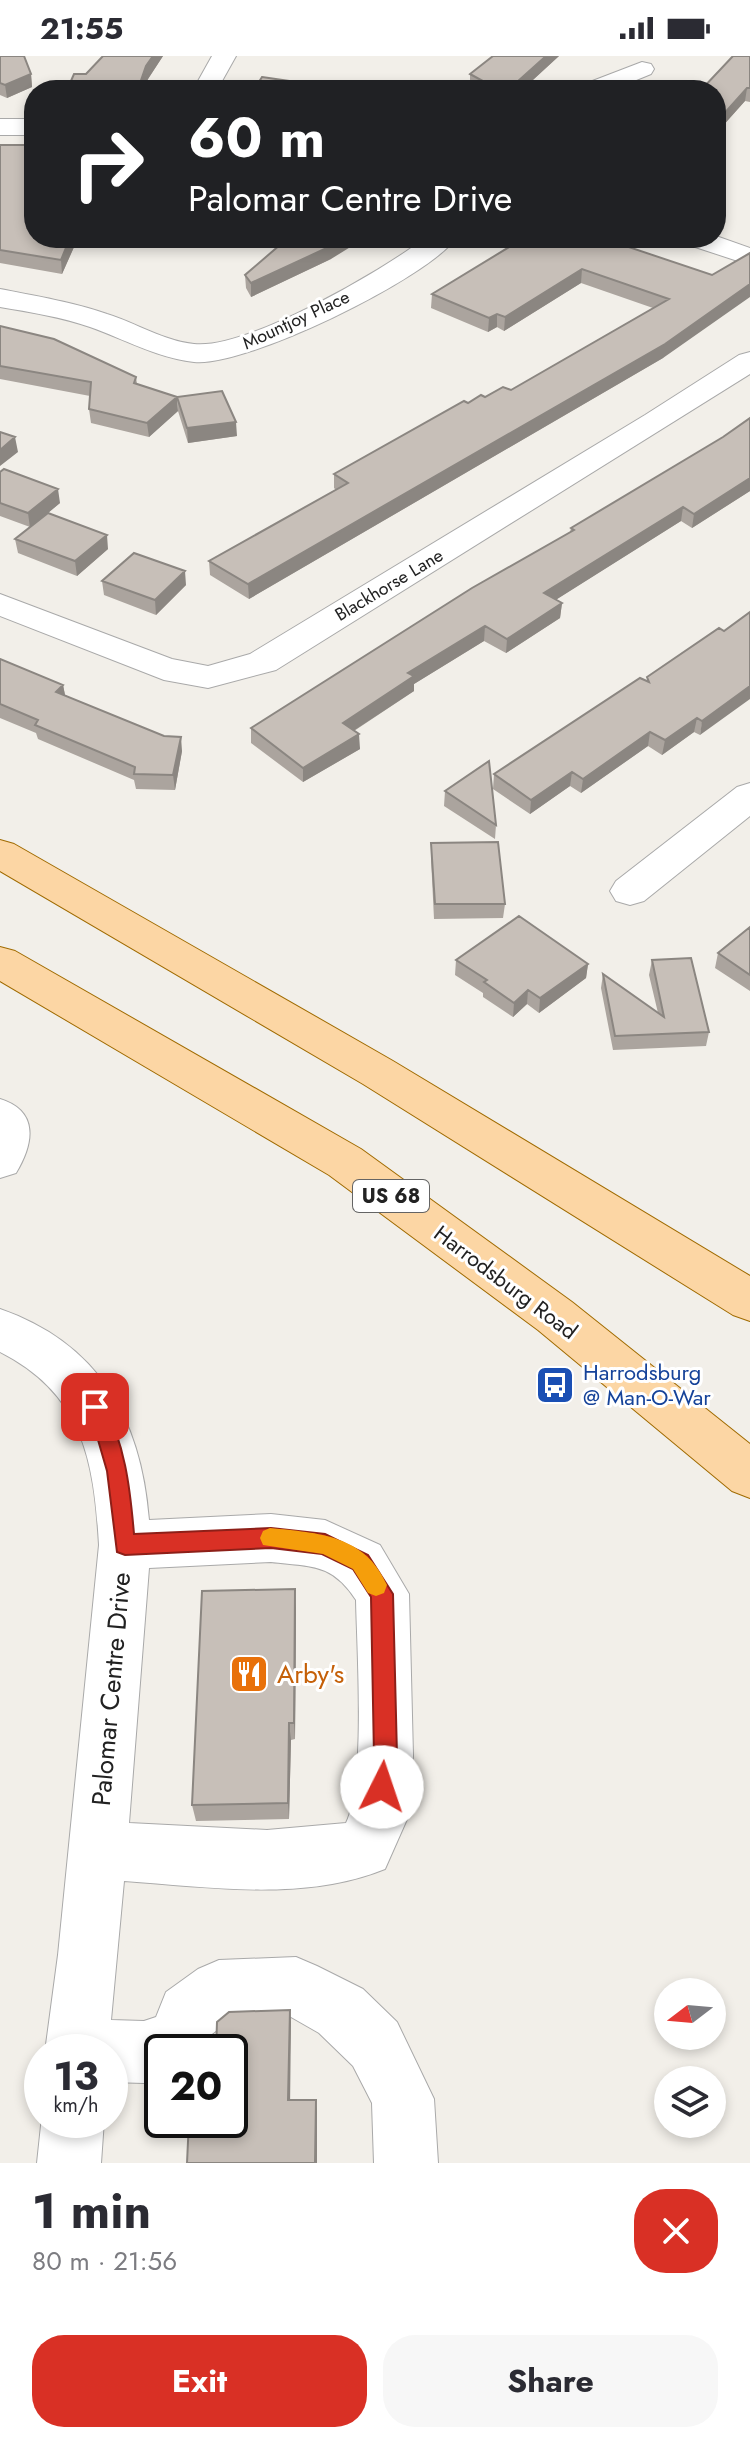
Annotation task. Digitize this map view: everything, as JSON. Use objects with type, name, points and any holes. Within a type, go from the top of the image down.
[{"type":"main road","points":[[0,854],[157,941],[485,1136],[750,1301]]},
{"type":"main road","name":"Harrodsburg Road","points":[[0,962],[345,1162],[555,1316],[750,1475]]},
{"type":"street","points":[[211,80],[224,56]]},
{"type":"street","points":[[615,80],[642,69]]},
{"type":"street","points":[[0,127],[24,127]]},
{"type":"street","name":"Mountjoy Place","points":[[0,298],[76,313],[178,351],[214,353],[248,344],[346,297],[413,261],[429,248]]},
{"type":"street","points":[[724,248],[750,257]]},
{"type":"street","name":"Blackhorse Lane","points":[[0,604],[164,669],[208,677],[263,662],[642,431],[750,361]]},
{"type":"street","points":[[630,891],[750,796]]},
{"type":"street","points":[[0,1116],[5,1120],[8,1147],[0,1160]]},
{"type":"street","name":"Palomar Centre Drive","points":[[0,1329],[24,1338],[61,1365],[86,1390],[104,1424],[118,1471],[125,1545],[78,2034]]},
{"type":"street","points":[[96,1850],[295,1858],[334,1857],[364,1848],[379,1817],[385,1756],[382,1594],[361,1562],[325,1544],[271,1538],[125,1545]]},
{"type":"street","points":[[128,2052],[144,2052],[179,2040],[188,2014],[219,1990],[296,1987],[341,2011],[375,2044],[403,2099],[406,2163]]},
{"type":"street","points":[[69,2163],[71,2138]]},
{"type":"building","points":[[0,56],[24,56],[31,74],[5,85],[0,83]]},
{"type":"building","points":[[103,56],[153,56],[141,80],[71,80],[74,74],[86,74]]},
{"type":"building","points":[[493,56],[546,56],[519,80],[481,80],[470,74]]},
{"type":"building","points":[[733,56],[750,56],[750,88],[726,112],[726,80],[710,80]]},
{"type":"building","points":[[0,145],[24,145],[24,248],[66,248],[61,260],[0,250]]},
{"type":"building","points":[[276,248],[327,248],[251,283],[245,275]]},
{"type":"building","points":[[508,248],[632,248],[712,275],[750,253],[750,284],[665,344],[248,584],[209,561],[348,483],[334,474],[464,401],[468,403],[481,395],[485,397],[503,387],[511,390],[669,299],[582,269],[505,317],[497,314],[489,318],[432,294]]},
{"type":"building","points":[[0,326],[54,339],[136,377],[134,383],[177,397],[147,423],[89,409],[91,382],[0,366]]},
{"type":"building","points":[[222,391],[236,422],[187,428],[177,397]]},
{"type":"building","points":[[750,418],[750,478],[694,514],[683,507],[544,593],[562,603],[507,639],[485,626],[408,673],[414,676],[343,723],[359,734],[303,768],[251,728],[472,588],[574,530],[571,528]]},
{"type":"building","points":[[0,432],[15,437],[0,450]]},
{"type":"building","points":[[4,469],[58,489],[28,513],[0,503],[0,472]]},
{"type":"building","points":[[48,513],[107,535],[75,561],[15,539]]},
{"type":"building","points":[[134,553],[185,571],[155,600],[102,581]]},
{"type":"building","points":[[750,612],[750,686],[702,721],[697,718],[665,740],[650,732],[583,779],[572,772],[531,800],[494,774],[640,678],[649,682],[647,677],[719,628],[724,631]]},
{"type":"building","points":[[0,659],[63,685],[56,692],[164,736],[181,737],[173,775],[134,774],[135,767],[35,725],[38,720],[0,704]]},
{"type":"building","points":[[489,761],[496,825],[445,791]]},
{"type":"building","points":[[498,842],[505,904],[435,904],[431,843]]},
{"type":"building","points":[[519,916],[588,964],[540,998],[528,990],[514,1003],[456,960]]},
{"type":"building","points":[[750,927],[750,975],[718,953]]},
{"type":"building","points":[[691,958],[709,1032],[615,1036],[603,974],[664,1017],[652,960]]},
{"type":"building","name":"Arby's","points":[[295,1589],[294,1723],[289,1723],[288,1803],[192,1805],[202,1591]]},
{"type":"building","points":[[290,2010],[288,2100],[316,2100],[315,2163],[187,2163],[188,2138],[248,2138],[248,2034],[217,2034],[217,2022],[229,2012]]},
{"type":"slow traffic","points":[[270,1538],[325,1544],[361,1562],[376,1585]]},
{"type":"place","name":"Harrodsburg @ Man-O-War","points":[[555,1385]]},
{"type":"place","name":"Arby's","points":[[249,1674]]},
{"type":"route","points":[[95,1407],[104,1424],[118,1471],[125,1545],[271,1538],[325,1544],[361,1562],[382,1594],[385,1756],[382,1787]]}]
